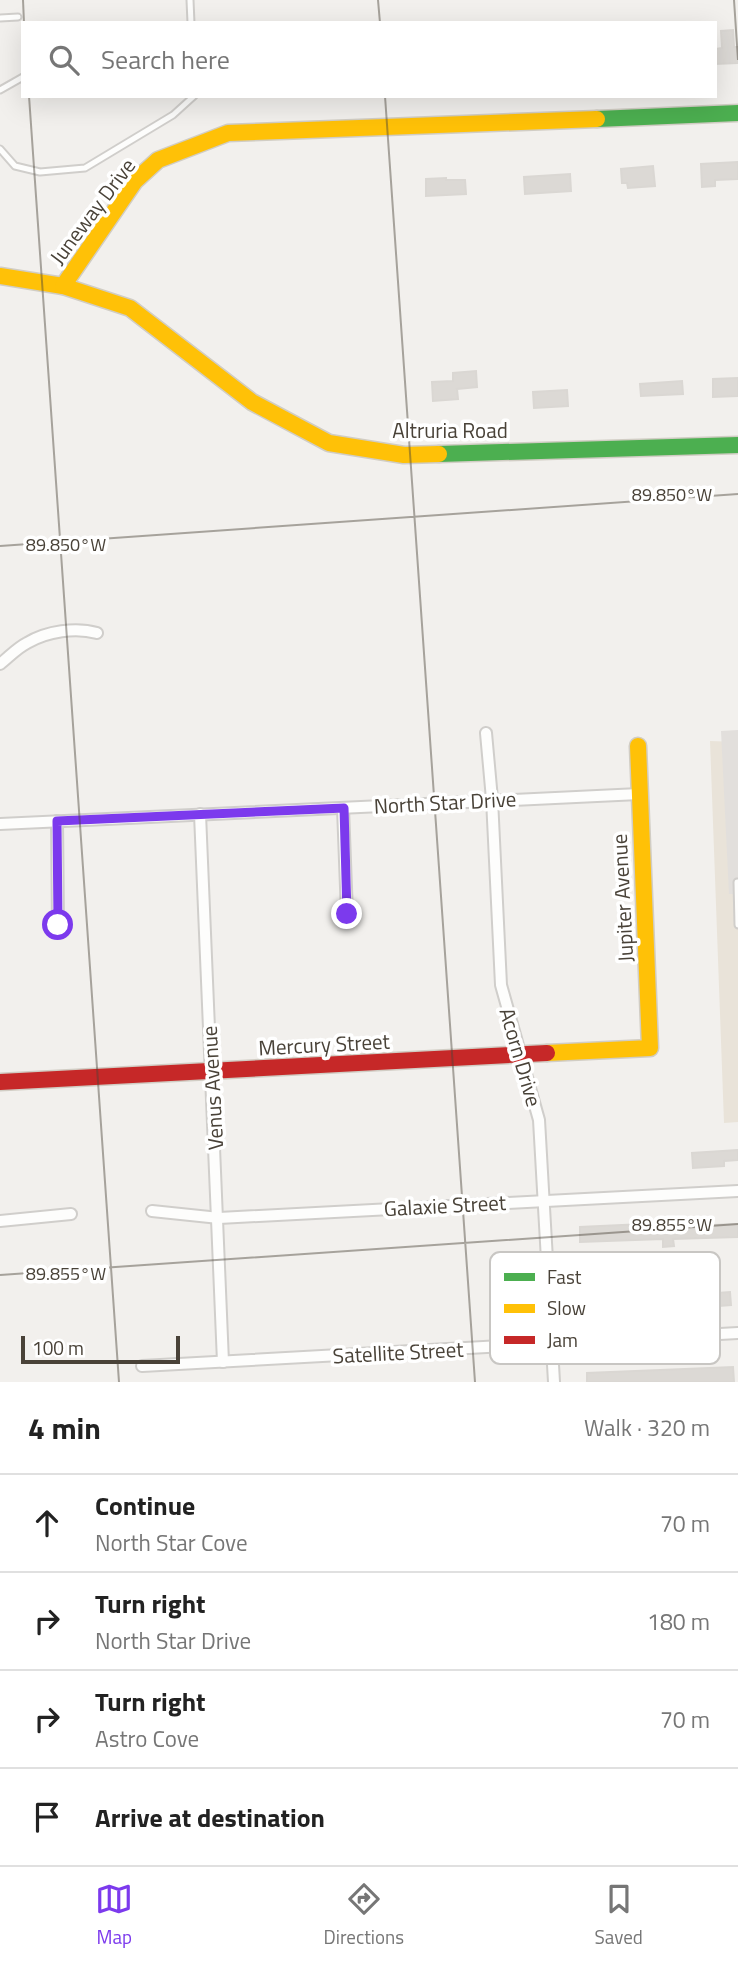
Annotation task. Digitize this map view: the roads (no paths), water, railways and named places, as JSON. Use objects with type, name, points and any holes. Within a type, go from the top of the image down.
[{"type":"street","name":"Juneway Drive","points":[[63,286],[135,181],[158,160],[228,133],[738,113]]},
{"type":"street","name":"Altruria Road","points":[[0,276],[63,286],[130,308],[252,402],[329,443],[404,455],[738,445]]},
{"type":"street","points":[[0,664],[27,642],[37,638],[68,629],[97,633]]},
{"type":"street","name":"Acorn Drive","points":[[486,733],[492,799],[500,985],[539,1120],[548,1252]]},
{"type":"street","name":"Jupiter Avenue","points":[[638,746],[650,1048]]},
{"type":"street","name":"North Star Drive","points":[[0,824],[639,794]]},
{"type":"street","points":[[344,808],[347,914]]},
{"type":"street","name":"Venus Avenue","points":[[200,814],[223,1362]]},
{"type":"street","points":[[57,821],[58,925]]},
{"type":"street","name":"Mercury Street","points":[[0,1082],[650,1048]]},
{"type":"street","name":"Galaxie Street","points":[[152,1211],[219,1217],[738,1191]]},
{"type":"street","points":[[0,1221],[71,1214]]},
{"type":"street","name":"Satellite Street","points":[[720,1334],[738,1333]]},
{"type":"street","name":"Satellite Street","points":[[142,1366],[490,1347]]},
{"type":"street","name":"Acorn Drive","points":[[553,1364],[554,1382]]},
{"type":"lane","points":[[190,0],[191,21]]},
{"type":"lane","points":[[0,18],[18,17]]},
{"type":"lane","points":[[0,90],[21,78]]},
{"type":"lane","points":[[0,149],[15,166],[40,172],[85,168],[173,115],[192,98]]},
{"type":"lane","points":[[737,882],[738,925]]}]
